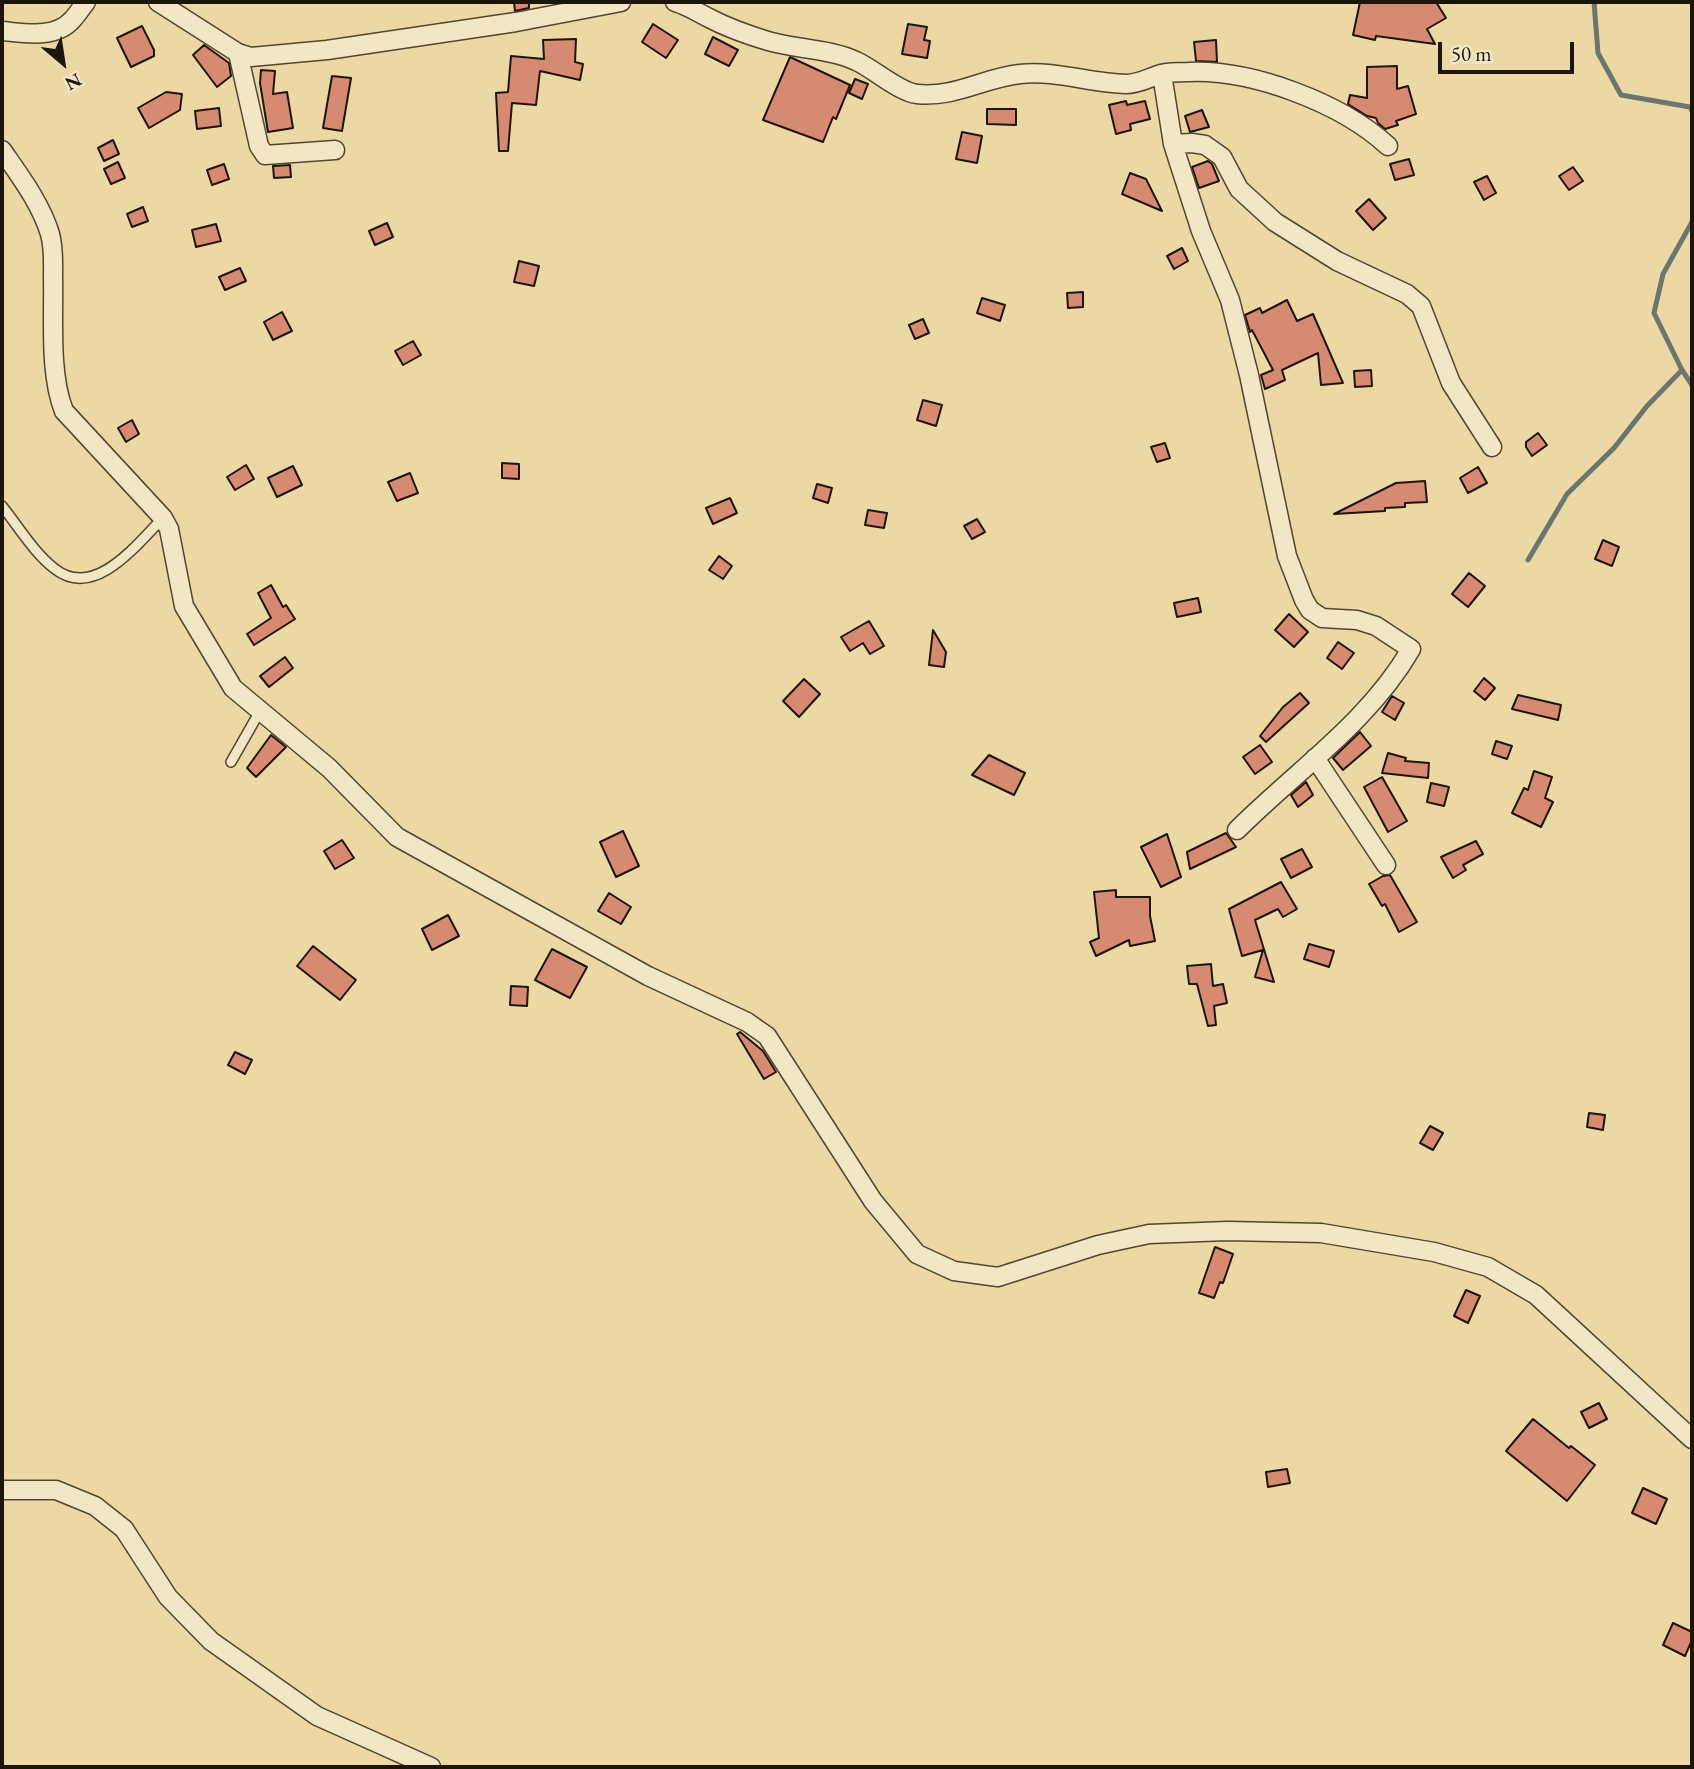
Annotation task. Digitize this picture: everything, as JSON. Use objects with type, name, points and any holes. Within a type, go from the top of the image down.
[{"type":"street","points":[[2,31],[41,34],[63,28],[86,2]]},
{"type":"street","points":[[158,2],[238,53],[251,57],[327,50],[516,22],[591,4],[621,2]]},
{"type":"street","points":[[676,2],[737,31],[772,42],[854,60],[912,93],[949,94],[1019,74],[1044,73],[1090,81],[1136,84],[1162,74],[1189,71],[1237,76],[1311,98],[1357,121],[1388,146]]},
{"type":"street","points":[[238,53],[260,146],[265,155],[335,150]]},
{"type":"street","points":[[1162,74],[1173,144],[1201,231],[1230,300],[1249,375],[1287,556],[1304,600],[1310,610],[1322,618],[1357,620],[1376,626],[1411,649],[1397,674],[1367,709],[1237,830]]},
{"type":"street","points":[[1173,144],[1205,145],[1222,157],[1239,189],[1275,222],[1337,261],[1406,293],[1421,306],[1451,383],[1492,447]]},
{"type":"street","points":[[2,150],[22,178],[50,233],[53,247],[52,331],[59,399],[64,411],[163,518],[169,530],[184,606],[233,688],[329,768],[397,837],[648,976],[747,1022],[767,1036],[873,1201],[917,1254],[954,1272],[998,1277],[1098,1245],[1150,1234],[1227,1231],[1321,1233],[1434,1252],[1488,1267],[1536,1295],[1692,1439]]},
{"type":"street","points":[[1315,758],[1387,865]]},
{"type":"street","points":[[2,1490],[56,1490],[95,1506],[124,1529],[168,1597],[211,1641],[317,1716],[431,1767]]},
{"type":"lane","points":[[2,506],[56,570],[76,578],[98,575],[122,559],[163,518]]},
{"type":"lane","points":[[231,762],[260,711]]},
{"type":"building","points":[[514,2],[529,2],[529,8],[515,11]]},
{"type":"building","points":[[1360,2],[1436,2],[1446,18],[1427,29],[1435,44],[1376,36],[1375,40],[1353,35]]},
{"type":"building","points":[[653,24],[678,40],[666,58],[642,42]]},
{"type":"building","points":[[908,24],[927,27],[924,40],[930,41],[927,58],[902,54]]},
{"type":"building","points":[[142,26],[154,50],[154,56],[131,67],[117,38]]},
{"type":"building","points":[[713,37],[738,50],[729,66],[705,54]]},
{"type":"building","points":[[576,39],[575,62],[583,64],[580,80],[540,71],[536,105],[512,103],[508,151],[499,151],[496,93],[508,92],[511,56],[544,59],[543,40]]},
{"type":"building","points":[[1216,40],[1217,62],[1196,61],[1194,42]]},
{"type":"building","points":[[204,45],[229,63],[231,76],[217,87],[193,55]]},
{"type":"building","points":[[790,57],[850,85],[823,142],[763,120]]},
{"type":"building","points":[[1397,66],[1397,89],[1408,86],[1416,114],[1396,121],[1398,125],[1385,129],[1376,118],[1367,116],[1348,104],[1350,95],[1367,98],[1367,67]]},
{"type":"building","points":[[261,70],[275,71],[273,94],[287,92],[293,128],[268,132],[260,83]]},
{"type":"building","points":[[332,76],[351,78],[342,131],[323,128]]},
{"type":"building","points":[[855,79],[868,84],[862,99],[849,93]]},
{"type":"building","points":[[166,92],[182,94],[180,110],[149,128],[138,108]]},
{"type":"building","points":[[1126,101],[1127,105],[1145,101],[1150,119],[1130,124],[1131,130],[1116,134],[1109,105]]},
{"type":"building","points":[[219,108],[221,126],[197,129],[195,111]]},
{"type":"building","points":[[987,109],[1016,109],[1016,125],[987,124]]},
{"type":"building","points":[[1202,110],[1209,127],[1190,132],[1185,116]]},
{"type":"building","points":[[962,132],[982,136],[977,163],[956,159]]},
{"type":"building","points":[[113,140],[119,154],[104,161],[98,148]]},
{"type":"building","points":[[1409,159],[1414,175],[1395,180],[1390,164]]},
{"type":"building","points":[[1208,161],[1219,181],[1199,188],[1192,167]]},
{"type":"building","points":[[118,162],[125,178],[111,184],[104,169]]},
{"type":"building","points":[[224,164],[229,179],[212,185],[207,170]]},
{"type":"building","points":[[290,165],[291,177],[274,178],[273,166]]},
{"type":"building","points":[[1573,167],[1583,181],[1569,190],[1559,176]]},
{"type":"building","points":[[1130,173],[1146,179],[1162,211],[1122,194]]},
{"type":"building","points":[[1487,176],[1496,193],[1484,200],[1474,182]]},
{"type":"building","points":[[1369,199],[1386,218],[1373,230],[1356,211]]},
{"type":"building","points":[[143,207],[148,221],[132,227],[127,214]]},
{"type":"building","points":[[387,223],[393,237],[375,245],[369,231]]},
{"type":"building","points":[[216,224],[221,241],[196,247],[192,230]]},
{"type":"building","points":[[1182,248],[1188,261],[1174,269],[1167,256]]},
{"type":"building","points":[[519,261],[539,266],[534,286],[514,282]]},
{"type":"building","points":[[240,268],[246,281],[225,290],[219,277]]},
{"type":"building","points":[[1083,292],[1083,307],[1068,308],[1067,293]]},
{"type":"building","points":[[982,298],[1005,305],[1000,321],[977,313]]},
{"type":"building","points":[[1287,300],[1297,321],[1313,314],[1343,383],[1321,385],[1318,353],[1282,370],[1285,380],[1265,389],[1261,375],[1273,370],[1252,330],[1250,332],[1245,315],[1260,308],[1262,313]]},
{"type":"building","points":[[282,312],[292,331],[273,340],[264,322]]},
{"type":"building","points":[[923,319],[929,333],[915,339],[909,325]]},
{"type":"building","points":[[413,341],[421,355],[403,365],[395,351]]},
{"type":"building","points":[[1371,370],[1372,386],[1355,387],[1354,371]]},
{"type":"building","points":[[923,400],[942,405],[936,426],[917,420]]},
{"type":"building","points":[[132,420],[139,434],[126,442],[118,428]]},
{"type":"building","points":[[1538,433],[1547,445],[1532,456],[1526,442]]},
{"type":"building","points":[[1165,443],[1170,458],[1157,462],[1151,447]]},
{"type":"building","points":[[502,463],[519,464],[519,479],[502,478]]},
{"type":"building","points":[[246,465],[254,479],[235,490],[227,477]]},
{"type":"building","points":[[293,466],[302,485],[277,497],[268,478]]},
{"type":"building","points":[[1478,467],[1487,483],[1468,493],[1460,478]]},
{"type":"building","points":[[410,473],[418,493],[397,501],[388,482]]},
{"type":"building","points":[[1425,481],[1427,502],[1405,503],[1405,507],[1385,508],[1385,511],[1334,514],[1396,483]]},
{"type":"building","points":[[817,484],[832,488],[828,503],[813,498]]},
{"type":"building","points":[[730,498],[737,513],[713,524],[706,508]]},
{"type":"building","points":[[868,510],[887,513],[884,528],[865,525]]},
{"type":"building","points":[[977,519],[985,532],[972,539],[964,526]]},
{"type":"building","points":[[1603,540],[1619,547],[1612,566],[1595,559]]},
{"type":"building","points":[[719,556],[732,566],[723,579],[709,570]]},
{"type":"building","points":[[1469,573],[1485,586],[1468,607],[1452,594]]},
{"type":"building","points":[[271,585],[283,607],[286,605],[295,619],[254,645],[247,634],[271,618],[258,593]]},
{"type":"building","points":[[1198,598],[1201,612],[1177,617],[1174,603]]},
{"type":"building","points":[[1289,614],[1308,632],[1294,647],[1275,630]]},
{"type":"building","points":[[869,621],[884,646],[870,654],[863,643],[850,651],[841,637]]},
{"type":"building","points":[[933,630],[946,652],[944,667],[929,665]]},
{"type":"building","points":[[1338,642],[1354,653],[1342,669],[1327,658]]},
{"type":"building","points":[[285,657],[293,668],[269,687],[260,676]]},
{"type":"building","points":[[1484,678],[1495,688],[1485,700],[1474,691]]},
{"type":"building","points":[[804,679],[820,694],[799,717],[783,701]]},
{"type":"building","points":[[1300,693],[1309,703],[1266,742],[1260,736],[1283,707]]},
{"type":"building","points":[[1518,695],[1561,705],[1558,720],[1512,709]]},
{"type":"building","points":[[1392,696],[1404,703],[1395,720],[1382,712]]},
{"type":"building","points":[[1360,732],[1371,746],[1343,770],[1333,758]]},
{"type":"building","points":[[271,735],[286,747],[256,777],[247,768]]},
{"type":"building","points":[[1496,741],[1512,746],[1507,759],[1492,754]]},
{"type":"building","points":[[1260,745],[1272,762],[1255,774],[1243,757]]},
{"type":"building","points":[[1388,753],[1406,758],[1405,761],[1429,763],[1428,778],[1382,773]]},
{"type":"building","points":[[989,755],[1025,773],[1014,795],[972,775]]},
{"type":"building","points":[[1534,771],[1552,777],[1545,798],[1553,802],[1541,827],[1512,813],[1524,788],[1528,790]]},
{"type":"building","points":[[1382,777],[1407,821],[1388,832],[1364,787]]},
{"type":"building","points":[[1306,782],[1313,795],[1298,807],[1291,795]]},
{"type":"building","points":[[1431,783],[1449,787],[1444,806],[1427,802]]},
{"type":"building","points":[[623,831],[639,866],[616,877],[600,842]]},
{"type":"building","points":[[1226,833],[1236,847],[1190,869],[1187,852]]},
{"type":"building","points":[[1167,834],[1181,877],[1161,887],[1141,847]]},
{"type":"building","points":[[342,840],[354,858],[335,869],[324,851]]},
{"type":"building","points":[[1476,841],[1483,854],[1463,865],[1466,870],[1453,878],[1441,857]]},
{"type":"building","points":[[1302,849],[1312,867],[1291,878],[1281,859]]},
{"type":"building","points":[[1390,875],[1417,922],[1399,932],[1385,904],[1382,906],[1369,884]]},
{"type":"building","points":[[1281,882],[1297,909],[1283,917],[1278,909],[1255,920],[1274,982],[1255,977],[1263,950],[1242,956],[1229,909]]},
{"type":"building","points":[[1116,890],[1116,897],[1150,897],[1150,916],[1155,941],[1130,946],[1129,940],[1096,956],[1090,942],[1099,938],[1094,892]]},
{"type":"building","points":[[609,893],[631,907],[621,924],[598,911]]},
{"type":"building","points":[[448,915],[459,936],[432,950],[422,929]]},
{"type":"building","points":[[1309,944],[1334,951],[1329,967],[1304,959]]},
{"type":"building","points":[[313,946],[356,980],[340,1000],[297,966]]},
{"type":"building","points":[[552,949],[587,967],[570,998],[535,980]]},
{"type":"building","points":[[1211,964],[1213,986],[1223,984],[1227,1003],[1214,1006],[1216,1025],[1208,1026],[1197,984],[1189,984],[1187,966]]},
{"type":"building","points":[[511,986],[528,987],[527,1006],[510,1005]]},
{"type":"building","points":[[740,1032],[763,1051],[776,1072],[764,1079],[737,1034]]},
{"type":"building","points":[[235,1052],[252,1060],[245,1074],[228,1065]]},
{"type":"building","points":[[1589,1113],[1605,1115],[1603,1130],[1587,1127]]},
{"type":"building","points":[[1430,1126],[1443,1133],[1433,1150],[1420,1143]]},
{"type":"building","points":[[1215,1247],[1233,1254],[1223,1283],[1220,1282],[1214,1298],[1199,1293]]},
{"type":"building","points":[[1466,1290],[1480,1296],[1468,1323],[1454,1316]]},
{"type":"building","points":[[1599,1403],[1607,1419],[1589,1428],[1581,1412]]},
{"type":"building","points":[[1533,1419],[1595,1465],[1567,1501],[1506,1451]]},
{"type":"building","points":[[1287,1469],[1290,1483],[1268,1487],[1266,1472]]},
{"type":"building","points":[[1643,1488],[1667,1499],[1656,1524],[1632,1513]]},
{"type":"building","points":[[1673,1623],[1692,1632],[1692,1640],[1685,1656],[1663,1645]]},
{"type":"waterway","points":[[1594,2],[1598,53],[1621,95],[1690,107],[1692,111]]},
{"type":"waterway","points":[[1692,222],[1663,274],[1654,313],[1692,385]]},
{"type":"waterway","points":[[1528,560],[1567,494],[1614,448],[1647,406],[1682,370]]}]
